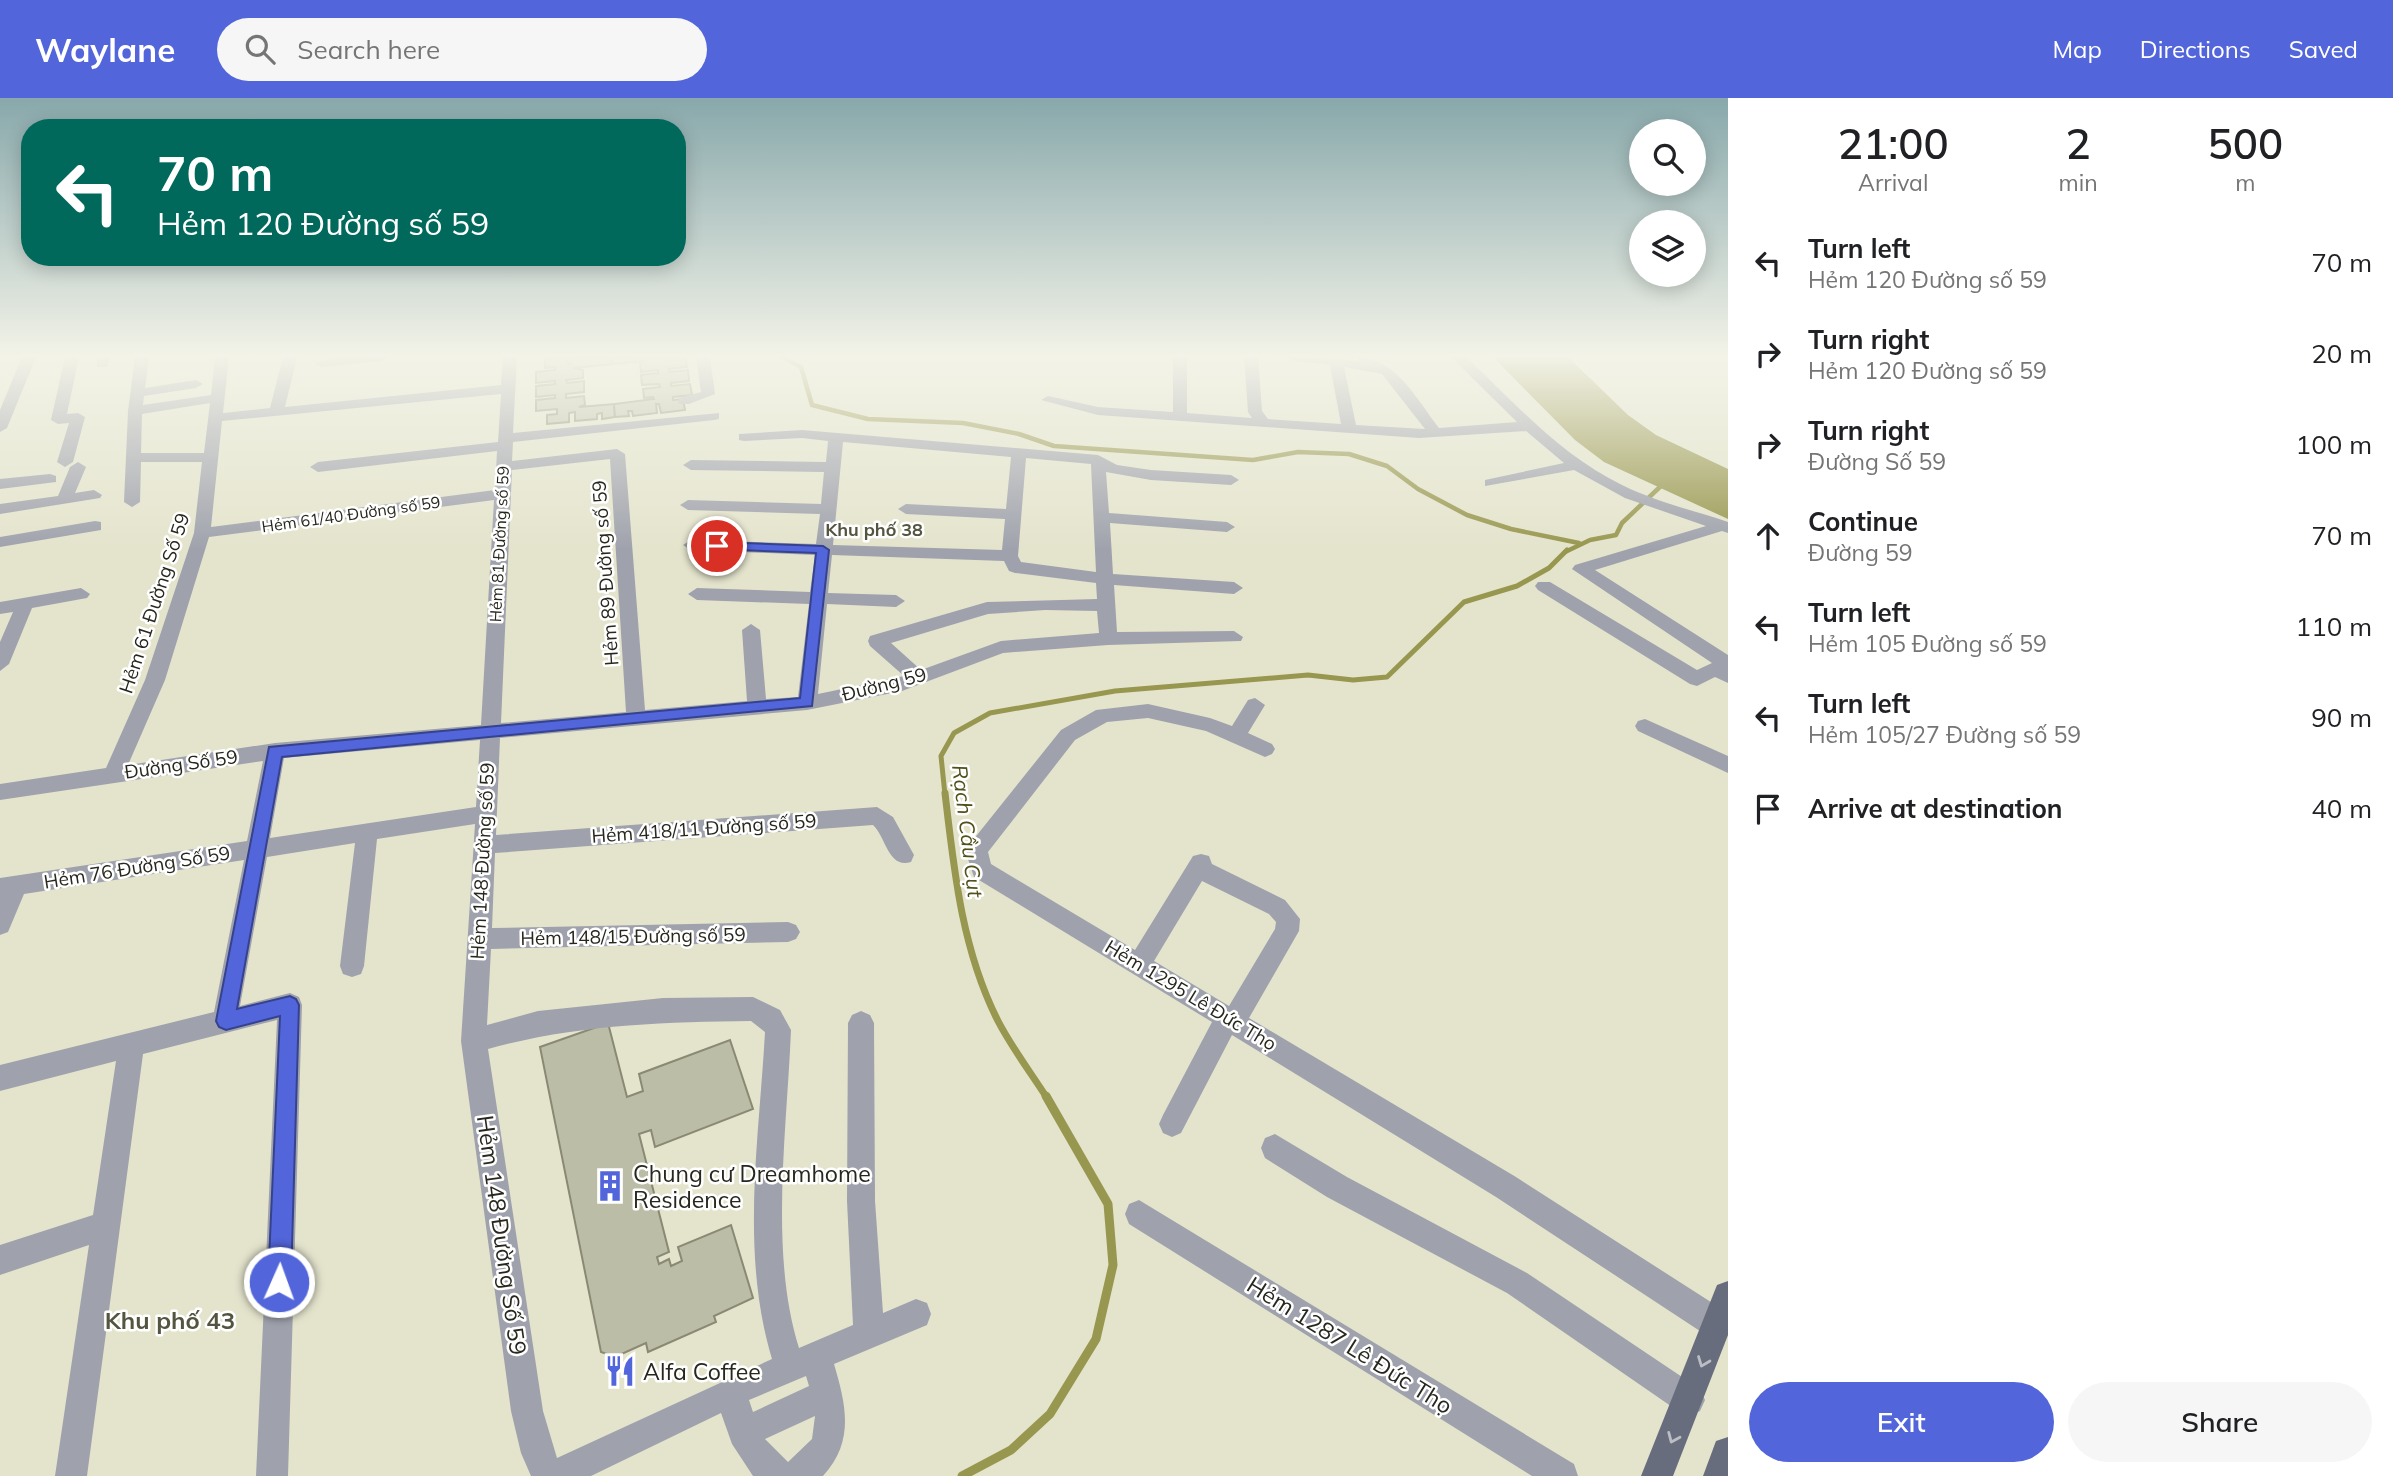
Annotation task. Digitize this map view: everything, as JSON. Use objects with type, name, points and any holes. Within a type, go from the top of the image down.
[{"type":"main road","points":[[1657,1476],[1724,1317]]},
{"type":"main road","points":[[1719,1476],[1728,1452]]},
{"type":"street","points":[[64,500],[77,421]]},
{"type":"street","points":[[132,502],[135,421]]},
{"type":"street","name":"Hẻm 61 Đường Số 59","points":[[114,773],[155,680],[202,533],[213,421]]},
{"type":"street","name":"Hẻm 81 Đường số 59","points":[[488,731],[506,421]]},
{"type":"street","points":[[318,467],[671,421]]},
{"type":"street","points":[[1253,421],[1436,434],[1530,426]]},
{"type":"street","points":[[1348,421],[1349,429]]},
{"type":"street","points":[[1425,421],[1436,434]]},
{"type":"street","points":[[1525,421],[1576,466],[1617,489],[1725,527]]},
{"type":"street","points":[[744,438],[802,434],[1098,460],[1113,469],[1138,473],[1231,480]]},
{"type":"street","points":[[807,703],[836,437]]},
{"type":"street","points":[[1019,453],[1010,556],[1015,567],[1105,579],[1234,588]]},
{"type":"street","name":"Hẻm 89 Đường số 59","points":[[503,466],[617,454],[636,718]]},
{"type":"street","points":[[133,458],[211,457]]},
{"type":"street","points":[[1098,460],[1108,639]]},
{"type":"street","points":[[691,465],[832,467]]},
{"type":"street","points":[[1491,483],[1576,466]]},
{"type":"street","points":[[0,484],[50,479]]},
{"type":"street","name":"Hẻm 61/40 Đường số 59","points":[[202,533],[501,494]]},
{"type":"street","points":[[0,509],[94,495]]},
{"type":"street","points":[[688,505],[827,509]]},
{"type":"street","points":[[906,509],[1015,514]]},
{"type":"street","points":[[1101,517],[1227,527]]},
{"type":"street","points":[[0,542],[95,526]]},
{"type":"street","points":[[1725,527],[1581,569],[1725,668]]},
{"type":"street","points":[[691,545],[1010,556]]},
{"type":"street","points":[[1544,586],[1697,679],[1725,668]]},
{"type":"street","points":[[0,608],[81,594]]},
{"type":"street","points":[[697,594],[896,601]]},
{"type":"street","points":[[2,656],[25,604]]},
{"type":"street","points":[[918,678],[877,641],[986,608],[1045,604],[1106,606]]},
{"type":"street","points":[[751,630],[757,707]]},
{"type":"street","name":"Đường 59","points":[[488,731],[807,703],[902,684],[1001,647],[1108,639],[1234,637]]},
{"type":"street","points":[[1236,736],[1255,705]]},
{"type":"street","name":"Hẻm 1295 Lê Đức Thọ","points":[[1265,749],[1210,725],[1148,711],[1103,715],[1068,735],[976,850],[982,870],[1724,1317]]},
{"type":"street","points":[[1645,726],[1728,765]]},
{"type":"street","name":"Đường Số 59","points":[[0,792],[275,751],[488,731]]},
{"type":"street","name":"Hẻm 148 Đường số 59","points":[[475,990],[485,845],[488,731]]},
{"type":"street","points":[[226,1021],[275,751]]},
{"type":"street","name":"Hẻm 76 Đường Số 59","points":[[0,925],[8,887],[486,814]]},
{"type":"street","name":"Hẻm 418/11 Đường số 59","points":[[485,845],[877,817],[885,823],[903,855]]},
{"type":"street","points":[[352,966],[367,832]]},
{"type":"street","points":[[1139,964],[1199,866],[1277,907],[1288,919],[1287,931],[1231,1019],[1172,1124]]},
{"type":"street","name":"Hẻm 148/15 Đường số 59","points":[[479,939],[788,932]]},
{"type":"street","name":"Hẻm 148 Đường Số 59","points":[[475,990],[474,1041],[527,1411],[537,1453],[549,1476]]},
{"type":"street","points":[[0,1078],[290,1005],[272,1476]]},
{"type":"street","points":[[474,1041],[538,1023],[663,1010],[753,1009],[771,1018],[778,1030],[767,1256],[776,1322],[827,1394],[832,1425],[828,1449],[812,1466],[796,1476]]},
{"type":"street","points":[[860,1023],[861,1201],[869,1334]]},
{"type":"street","points":[[71,1476],[131,1045]]},
{"type":"street","points":[[1275,1148],[1337,1187],[1517,1283],[1689,1399]]},
{"type":"street","name":"Hẻm 1287 Lê Đức Thọ","points":[[1139,1214],[1562,1476]]},
{"type":"street","points":[[0,1260],[106,1225]]},
{"type":"street","points":[[555,1476],[731,1392],[916,1314]]},
{"type":"street","points":[[731,1392],[743,1433],[762,1466],[780,1476]]},
{"type":"street","points":[[743,1433],[827,1394]]},
{"type":"shaded area","points":[[1557,421],[1637,421],[1656,435],[1728,469],[1728,519],[1604,462],[1575,440]]},
{"type":"building","points":[[547,421],[569,421],[569,422],[547,424]]},
{"type":"building","name":"Chung cư Dreamhome Residence","points":[[608,1023],[627,1097],[643,1091],[639,1074],[730,1040],[753,1109],[655,1147],[651,1130],[639,1134],[669,1252],[657,1257],[659,1264],[669,1259],[671,1266],[682,1261],[678,1247],[731,1225],[753,1298],[714,1316],[716,1322],[648,1352],[646,1343],[615,1357],[601,1352],[540,1047]]},
{"type":"waterway","points":[[923,421],[963,423],[1019,434],[1054,446],[1253,460],[1298,452],[1349,454],[1387,466],[1418,489],[1467,515],[1511,529],[1579,543]]},
{"type":"waterway","name":"Rạch Cầu Cụt","points":[[1565,552],[1590,540],[1616,535],[1622,523],[1663,484]]},
{"type":"waterway","name":"Rạch Cầu Cụt","points":[[945,795],[941,756],[954,733],[990,713],[1115,691],[1308,675],[1353,680],[1387,677],[1464,602],[1517,586],[1549,568],[1565,552]]},
{"type":"waterway","name":"Rạch Cầu Cụt","points":[[945,793],[961,910],[976,966],[998,1021],[1047,1098]]},
{"type":"waterway","name":"Rạch Cầu Cụt","points":[[962,1476],[1011,1450],[1050,1414],[1096,1339],[1113,1265],[1108,1204],[1046,1096]]},
{"type":"place","name":"Chung cư Dreamhome Residence","points":[[610,1186]]},
{"type":"place","name":"Alfa Coffee","points":[[620,1371]]},
{"type":"district","name":"Khu phố 38","points":[[874,529]]},
{"type":"district","name":"Khu phố 43","points":[[170,1320]]},
{"type":"route","points":[[279,1282],[290,1005],[226,1021],[275,751],[807,703],[823,550],[717,546]]}]
